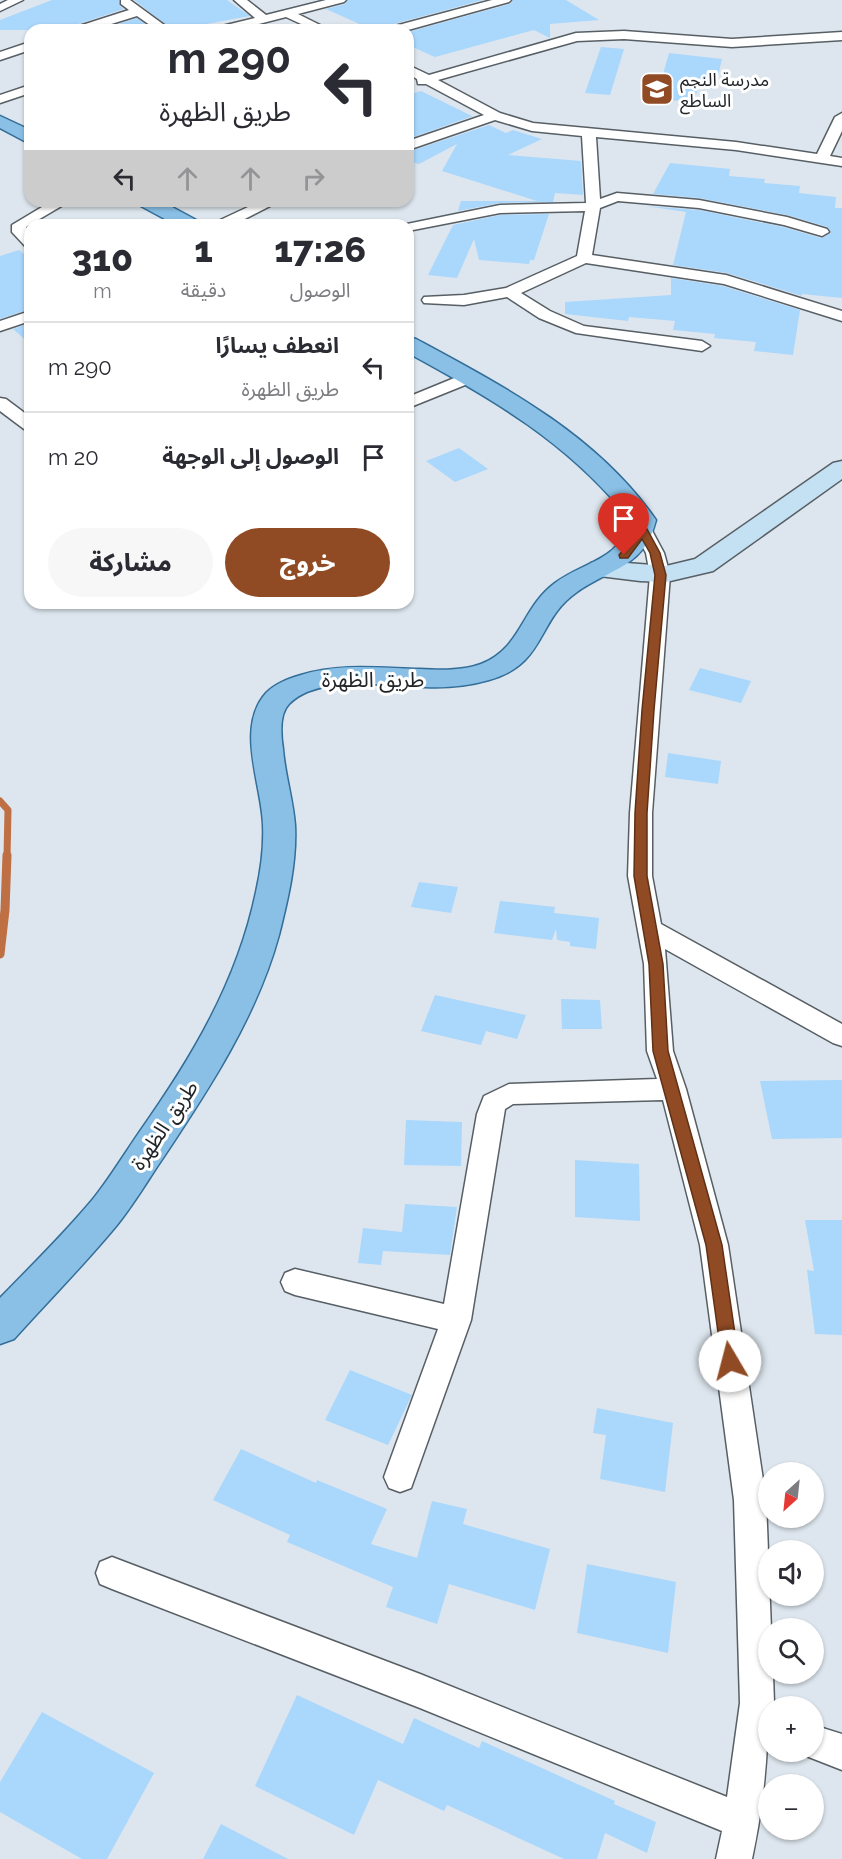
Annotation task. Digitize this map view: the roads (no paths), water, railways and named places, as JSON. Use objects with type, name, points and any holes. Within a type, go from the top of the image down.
[{"type":"main road","points":[[0,121],[24,135]]},
{"type":"main road","points":[[157,207],[180,219]]},
{"type":"main road","points":[[414,347],[470,377],[539,419],[581,450],[616,484],[630,502],[643,520],[642,529]]},
{"type":"main road","name":"طريق الظهرة","points":[[0,1326],[104,1213],[188,1093],[243,993],[267,921],[278,856],[279,825],[276,795],[269,766],[267,717],[275,701],[282,693],[303,682],[329,677],[444,679],[489,670],[510,659],[525,645],[536,621],[554,597],[567,586],[624,555],[633,547],[642,529]]},
{"type":"street","points":[[0,8],[17,0]]},
{"type":"street","points":[[122,0],[155,24]]},
{"type":"street","points":[[240,0],[264,19]]},
{"type":"street","points":[[245,24],[340,0]]},
{"type":"street","points":[[414,24],[497,0]]},
{"type":"street","points":[[99,24],[136,12]]},
{"type":"street","points":[[288,14],[310,24]]},
{"type":"street","points":[[414,83],[576,37],[624,35],[743,42],[842,36]]},
{"type":"street","points":[[0,56],[24,48]]},
{"type":"street","points":[[414,72],[495,116],[532,127],[736,146],[842,162]]},
{"type":"street","points":[[0,99],[24,91]]},
{"type":"street","points":[[414,144],[495,116]]},
{"type":"street","points":[[822,159],[842,117]]},
{"type":"street","points":[[584,258],[593,206],[590,134]]},
{"type":"street","points":[[414,226],[500,209],[568,209],[593,206],[617,197],[699,204],[778,219],[822,232]]},
{"type":"street","points":[[30,219],[52,207]]},
{"type":"street","points":[[234,219],[260,207]]},
{"type":"street","points":[[24,222],[19,225],[19,232],[24,237]]},
{"type":"street","points":[[430,300],[464,300],[510,292],[584,258],[726,280],[842,316]]},
{"type":"street","points":[[510,292],[537,311],[563,324],[582,330],[702,346]]},
{"type":"street","points":[[0,326],[24,318]]},
{"type":"street","points":[[414,400],[470,377]]},
{"type":"street","points":[[0,403],[24,421]]},
{"type":"street","points":[[600,569],[660,575],[677,574],[704,565],[842,468]]},
{"type":"street","points":[[642,529],[655,553],[660,575],[641,813],[640,876],[656,964],[660,1051],[714,1245],[750,1500],[758,1707]]},
{"type":"street","points":[[650,929],[842,1036]]},
{"type":"street","points":[[400,1477],[456,1320],[493,1103],[509,1094],[672,1089]]},
{"type":"street","points":[[295,1282],[456,1320]]},
{"type":"street","points":[[112,1573],[420,1691],[742,1821]]},
{"type":"street","points":[[734,1859],[758,1738]]},
{"type":"street","points":[[824,1746],[842,1752]]},
{"type":"waterway","points":[[0,801],[8,810],[7,857]]},
{"type":"waterway","points":[[0,954],[5,910],[7,855]]},
{"type":"place","name":"مدرسة النجم الساطع","points":[[657,89]]}]
